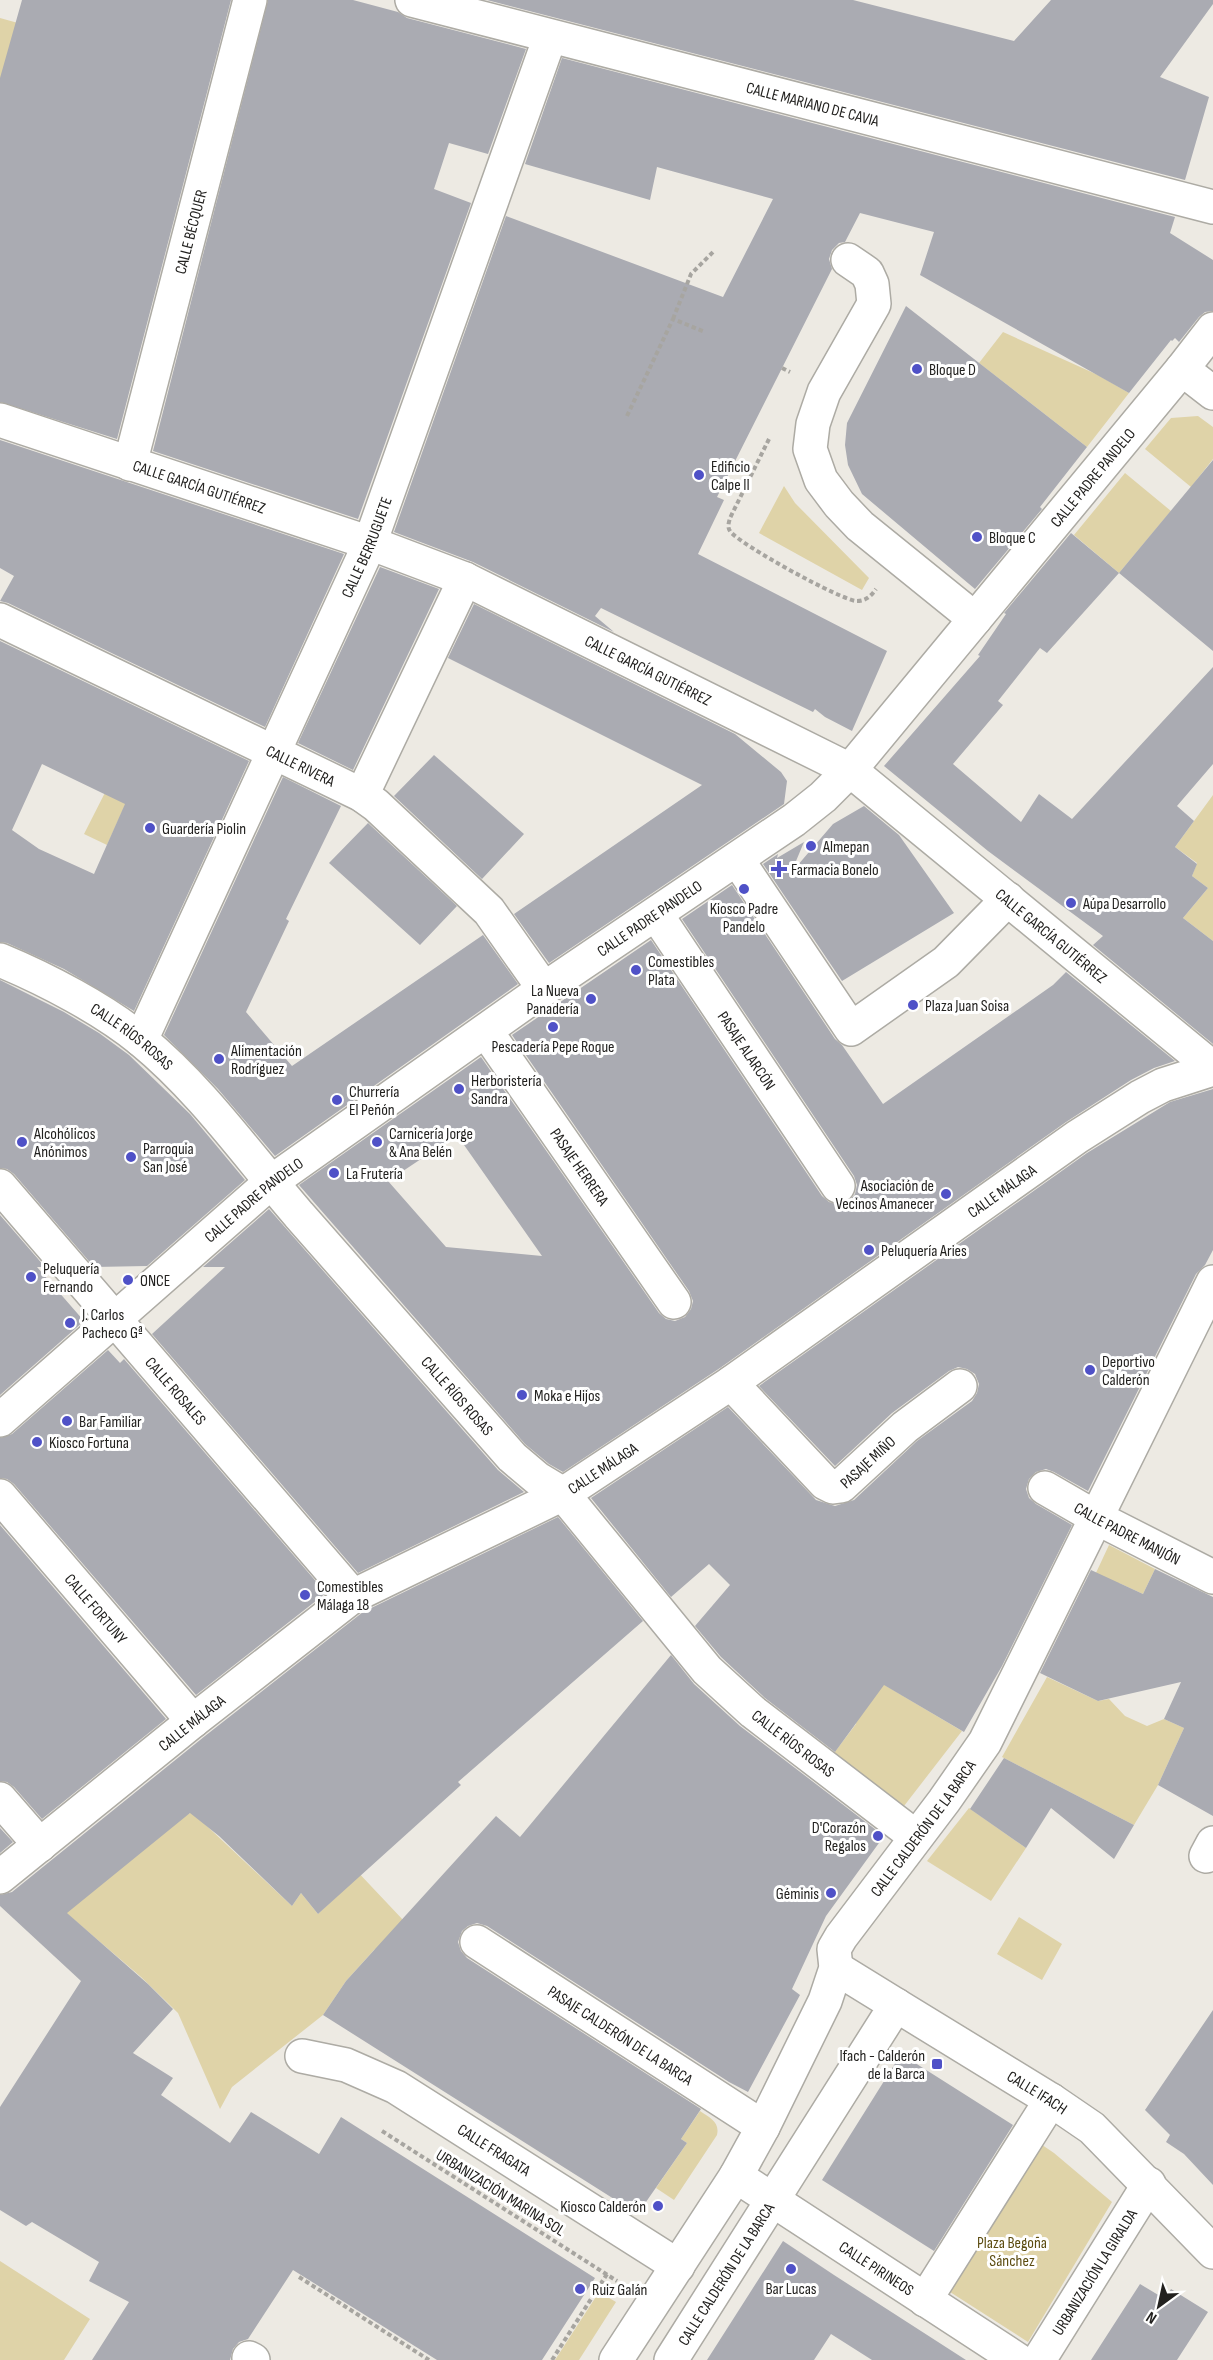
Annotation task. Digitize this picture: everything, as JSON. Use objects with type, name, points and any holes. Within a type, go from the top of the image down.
[{"type":"street","name":"CALLE BÉCQUER","points":[[130,464],[250,0]]},
{"type":"street","name":"CALLE MARIANO DE CAVIA","points":[[412,0],[1213,207]]},
{"type":"street","name":"CALLE BERRUGUETE","points":[[141,1040],[370,543],[550,37]]},
{"type":"street","points":[[848,260],[867,273],[872,284],[874,304],[824,392],[813,424],[810,449],[821,480],[860,526],[975,619]]},
{"type":"street","name":"CALLE PADRE PANDELO","points":[[0,1420],[271,1182],[544,989],[794,820],[823,797],[850,770],[1182,369],[1213,328]]},
{"type":"street","points":[[1182,369],[1213,393]]},
{"type":"street","name":"CALLE GARCÍA GUTIÉRREZ","points":[[0,420],[370,543],[465,579],[605,646],[850,770],[1213,1068]]},
{"type":"street","points":[[362,795],[465,579]]},
{"type":"street","name":"CALLE RIVERA","points":[[0,620],[362,795],[376,805],[489,911],[544,989]]},
{"type":"street","points":[[737,859],[851,1029],[946,962],[1008,899]]},
{"type":"street","name":"PASAJE ALARCÓN","points":[[656,914],[838,1186]]},
{"type":"street","name":"CALLE RÍOS ROSAS","points":[[0,960],[51,984],[96,1010],[141,1040],[192,1088],[271,1182],[512,1457],[538,1479],[563,1494],[707,1670],[753,1712],[916,1837]]},
{"type":"street","name":"PASAJE HERRERA","points":[[486,1031],[674,1302]]},
{"type":"street","name":"CALLE MÁLAGA","points":[[0,1877],[193,1720],[353,1596],[563,1494],[731,1383],[1077,1137],[1163,1085],[1213,1068]]},
{"type":"street","name":"CALLE ROSALES","points":[[0,1186],[353,1596]]},
{"type":"street","name":"CALLE CALDERÓN DE LA BARCA","points":[[616,2360],[736,2176],[763,2127],[825,2001],[836,1968],[834,1949],[841,1937],[968,1769],[985,1742],[1213,1282]]},
{"type":"street","name":"PASAJE MIÑO","points":[[731,1383],[825,1483],[833,1487],[841,1486],[905,1427],[960,1386]]},
{"type":"street","name":"CALLE PADRE MANJÓN","points":[[1045,1488],[1097,1518],[1213,1577]]},
{"type":"street","name":"CALLE FORTUNY","points":[[0,1496],[193,1720]]},
{"type":"street","points":[[0,1799],[39,1845]]},
{"type":"street","name":"PASAJE CALDERÓN DE LA BARCA","points":[[477,1942],[763,2127]]},
{"type":"street","name":"CALLE IFACH","points":[[836,1968],[1051,2100],[1092,2128],[1213,2252]]},
{"type":"street","name":"CALLE CALDERÓN DE LA BARCA","points":[[671,2360],[896,2005]]},
{"type":"street","name":"CALLE FRAGATA","points":[[302,2056],[346,2065],[396,2086],[678,2266]]},
{"type":"street","points":[[925,2300],[1051,2100]]},
{"type":"street","name":"CALLE PIRINEOS","points":[[736,2176],[1018,2360]]},
{"type":"street","name":"URBANIZACIÓN LA GIRALDA","points":[[1039,2360],[1149,2184]]},
{"type":"path","points":[[627,416],[673,319],[691,274],[713,252]]},
{"type":"path","points":[[673,319],[705,332]]},
{"type":"path","name":"URBANIZACIÓN MARINA SOL","points":[[382,2131],[617,2281]]},
{"type":"path","points":[[552,2360],[607,2274]]},
{"type":"path","points":[[299,2277],[429,2360]]},
{"type":"green space","points":[[0,18],[36,28],[0,79]]},
{"type":"green space","points":[[1003,332],[1098,375],[1129,393],[1087,447],[979,363]]},
{"type":"green space","points":[[1198,416],[1213,427],[1213,459],[1191,487],[1145,449],[1171,418]]},
{"type":"green space","points":[[1125,473],[1171,511],[1119,573],[1074,535]]},
{"type":"green space","points":[[784,486],[795,503],[869,578],[862,590],[759,533]]},
{"type":"green space","points":[[115,773],[135,783],[107,845],[84,834]]},
{"type":"green space","points":[[1213,795],[1213,941],[1183,918],[1208,888],[1192,876],[1197,863],[1175,847]]},
{"type":"green space","points":[[1109,1545],[1155,1569],[1143,1594],[1119,1583],[1111,1601],[1088,1590]]},
{"type":"green space","points":[[861,1671],[962,1731],[904,1806],[834,1753],[856,1724]]},
{"type":"green space","points":[[1047,1677],[1098,1701],[1109,1699],[1125,1716],[1147,1726],[1164,1719],[1184,1728],[1158,1785],[1134,1825],[1002,1757]]},
{"type":"green space","points":[[969,1808],[1026,1848],[991,1901],[927,1861]]},
{"type":"green space","points":[[192,1812],[292,1906],[301,1893],[318,1914],[336,1897],[354,1868],[404,1921],[390,1941],[374,1950],[346,1981],[323,2015],[232,2087],[220,2109],[178,2013],[141,1977],[43,1893]]},
{"type":"green space","points":[[1019,1917],[1062,1944],[1042,1980],[997,1954]]},
{"type":"green space","points":[[700,2111],[716,2124],[717,2135],[674,2200],[656,2188],[687,2143],[681,2139]]},
{"type":"green space","name":"Plaza Begoña Sánchez","points":[[1017,2128],[1054,2153],[1112,2202],[1028,2342],[936,2283]]},
{"type":"green space","points":[[0,2261],[90,2319],[64,2360],[0,2360]]},
{"type":"green space","points":[[599,2292],[616,2302],[579,2360],[555,2360]]},
{"type":"building","points":[[22,0],[231,0],[117,439],[0,402],[0,78]]},
{"type":"building","points":[[268,0],[353,0],[398,12],[407,18],[526,49],[488,154],[449,143],[434,189],[471,203],[358,519],[153,451]]},
{"type":"building","points":[[487,0],[853,0],[1014,41],[1051,0],[1213,0],[1213,4],[1160,77],[1209,97],[1185,180]]},
{"type":"building","points":[[562,58],[1175,217],[1170,233],[1213,260],[1213,311],[1205,312],[1199,317],[1179,342],[1175,338],[1171,340],[1129,393],[920,275],[934,232],[860,213],[845,242],[839,243],[832,250],[829,259],[832,269],[717,497],[724,500],[698,554],[887,651],[852,731],[815,709],[813,712],[601,608],[595,616],[614,632],[473,562],[394,532],[506,216],[723,297],[773,199],[657,167],[650,200],[525,164]]},
{"type":"building","points":[[906,306],[1087,447],[1040,507],[1042,509],[975,589],[862,494],[848,465],[845,445],[847,423]]},
{"type":"building","points":[[0,440],[344,554],[265,727],[0,601],[14,576],[0,568]]},
{"type":"building","points":[[1213,460],[1213,651],[1119,573]]},
{"type":"building","points":[[1071,533],[1119,573],[1047,653],[1040,648],[998,701],[1003,705],[953,764],[1021,822],[1039,794],[1072,819],[1213,667],[1213,764],[1177,806],[1194,821],[1175,847],[1197,864],[1192,876],[1208,888],[1183,918],[1213,941],[1213,1044],[1093,945],[1103,936],[988,851],[884,766],[980,656],[978,655],[1006,614],[1004,613]]},
{"type":"building","points":[[380,567],[439,589],[353,770],[298,743]]},
{"type":"building","points":[[474,604],[735,734],[781,772],[787,781],[784,804],[549,963],[514,914],[702,785],[448,658]]},
{"type":"building","points":[[0,641],[249,761],[134,1011],[64,969],[0,942]],"holes":[[[42,764],[125,804],[94,874],[39,849],[12,830]]]},
{"type":"building","points":[[434,755],[524,834],[482,879],[394,796]]},
{"type":"building","points":[[283,777],[341,806],[286,919],[289,921],[246,1012],[292,1066],[483,935],[518,984],[275,1156],[218,1089],[164,1035]]},
{"type":"building","points":[[864,806],[899,835],[954,913],[842,981],[763,864],[804,842],[791,873],[833,824]]},
{"type":"building","points":[[368,823],[457,906],[420,945],[329,863]]},
{"type":"building","points":[[732,885],[835,1039],[842,1045],[883,1104],[1053,985],[1066,972],[1175,1061],[1154,1068],[1131,1080],[1066,1122],[720,1368],[563,1472],[549,1464],[525,1444],[299,1185],[481,1057],[659,1313],[666,1319],[675,1321],[685,1317],[693,1301],[689,1291],[512,1035],[651,940],[822,1196],[829,1202],[839,1205],[849,1201],[855,1194],[857,1185],[854,1176],[682,919]],"holes":[[[457,1135],[542,1256],[446,1247],[388,1181]]]},
{"type":"building","name":"Parroquia San José","points":[[0,980],[64,1012],[129,1055],[190,1114],[245,1180],[147,1266],[94,1267],[14,1174],[7,1169],[0,1168]]},
{"type":"building","points":[[1213,1089],[1213,1250],[1205,1265],[1196,1274],[1088,1491],[1046,1469],[1036,1472],[1029,1479],[1026,1489],[1029,1498],[1072,1525],[1002,1666],[964,1732],[884,1685],[835,1752],[765,1698],[721,1657],[695,1626],[730,1585],[709,1564],[671,1597],[591,1498],[728,1407],[816,1500],[835,1506],[854,1500],[917,1441],[972,1401],[979,1384],[975,1374],[958,1367],[949,1371],[892,1413],[835,1466],[759,1386],[1087,1153],[1170,1102]]},
{"type":"building","points":[[269,1209],[498,1470],[524,1492],[358,1573],[152,1334],[225,1267],[203,1267]]},
{"type":"building","points":[[0,1215],[45,1267],[37,1267],[84,1321],[0,1395]]},
{"type":"building","points":[[108,1350],[120,1363],[124,1359],[326,1593],[196,1695],[14,1484],[7,1479],[0,1478],[0,1438],[12,1434]]},
{"type":"building","points":[[558,1517],[643,1621],[458,1782],[461,1785],[318,1914],[301,1893],[292,1906],[219,1836],[190,1813],[67,1913],[173,2009],[133,2053],[173,2078],[161,2095],[230,2143],[251,2112],[319,2154],[341,2117],[595,2278],[542,2360],[437,2360],[293,2270],[248,2339],[239,2342],[233,2349],[230,2360],[92,2360],[129,2302],[89,2281],[99,2262],[32,2222],[26,2226],[0,2210],[0,2107],[81,1981],[0,1906],[0,1895],[12,1892],[363,1612]]},
{"type":"building","points":[[0,1525],[166,1719],[42,1819],[14,1787],[7,1782],[0,1781]]},
{"type":"building","points":[[1155,1569],[1213,1597],[1213,1816],[1158,1785],[1184,1728],[1164,1719],[1181,1682],[1098,1701],[1040,1673],[1091,1570],[1143,1594]]},
{"type":"building","points":[[671,1655],[694,1684],[740,1726],[884,1836],[826,1916],[792,1989],[800,1995],[748,2092],[487,1926],[477,1923],[462,1931],[458,1942],[467,1958],[701,2109],[681,2139],[687,2143],[639,2212],[634,2209],[633,2211],[323,2015],[346,1981],[496,1816],[520,1837]]},
{"type":"building","points":[[1004,1758],[1134,1825],[1114,1859],[1051,1808],[1026,1848],[970,1809]]},
{"type":"building","points":[[0,1828],[13,1842],[0,1853]]},
{"type":"building","points":[[1213,2010],[1213,2185],[1184,2154],[1166,2142],[1170,2135],[1145,2110]]},
{"type":"building","points":[[901,2054],[1013,2125],[934,2251],[822,2180]]},
{"type":"building","points":[[783,2241],[966,2360],[872,2360],[831,2334],[814,2360],[707,2360]]},
{"type":"building","points":[[1140,2284],[1165,2299],[1171,2289],[1208,2312],[1177,2360],[1091,2360]]},
{"type":"place","name":"Bloque D","points":[[917,369]]},
{"type":"place","name":"Edificio Calpe II","points":[[699,475]]},
{"type":"place","name":"Bloque C","points":[[977,537]]},
{"type":"place","name":"Guardería Piolin","points":[[150,828]]},
{"type":"place","name":"Almepan","points":[[811,846]]},
{"type":"place","name":"Farmacia Bonelo","points":[[779,869]]},
{"type":"place","name":"Kiosco Padre Pandelo","points":[[744,889]]},
{"type":"place","name":"Aúpa Desarrollo","points":[[1071,903]]},
{"type":"place","name":"Comestibles Plata","points":[[636,970]]},
{"type":"place","name":"La Nueva Panadería","points":[[591,999]]},
{"type":"place","name":"Plaza Juan Soisa","points":[[913,1005]]},
{"type":"place","name":"Pescadería Pepe Roque","points":[[553,1027]]},
{"type":"place","name":"Alimentación Rodríguez","points":[[219,1059]]},
{"type":"place","name":"Herboristería Sandra","points":[[459,1089]]},
{"type":"place","name":"Churrería El Peñón","points":[[337,1100]]},
{"type":"place","name":"Alcohólicos Anónimos","points":[[22,1142]]},
{"type":"place","name":"Carnicería Jorge & Ana Belén","points":[[377,1142]]},
{"type":"place","name":"Parroquia San José","points":[[131,1157]]},
{"type":"place","name":"La Frutería","points":[[334,1173]]},
{"type":"place","name":"Asociación de Vecinos Amanecer","points":[[946,1194]]},
{"type":"place","name":"Peluquería Aries","points":[[869,1250]]},
{"type":"place","name":"Peluquería Fernando","points":[[31,1277]]},
{"type":"place","name":"ONCE","points":[[128,1280]]},
{"type":"place","name":"J. Carlos Pacheco Gª","points":[[70,1323]]},
{"type":"place","name":"Deportivo Calderón","points":[[1090,1370]]},
{"type":"place","name":"Moka e Hijos","points":[[522,1395]]},
{"type":"place","name":"Bar Familiar","points":[[67,1421]]},
{"type":"place","name":"Kiosco Fortuna","points":[[37,1442]]},
{"type":"place","name":"Comestibles Málaga 18","points":[[305,1595]]},
{"type":"place","name":"D'Corazón Regalos","points":[[878,1836]]},
{"type":"place","name":"Géminis","points":[[831,1893]]},
{"type":"place","name":"Ifach - Calderón de la Barca","points":[[937,2064]]},
{"type":"place","name":"Kiosco Calderón","points":[[658,2206]]},
{"type":"place","name":"Bar Lucas","points":[[791,2269]]},
{"type":"place","name":"Ruiz Galán","points":[[580,2289]]}]
